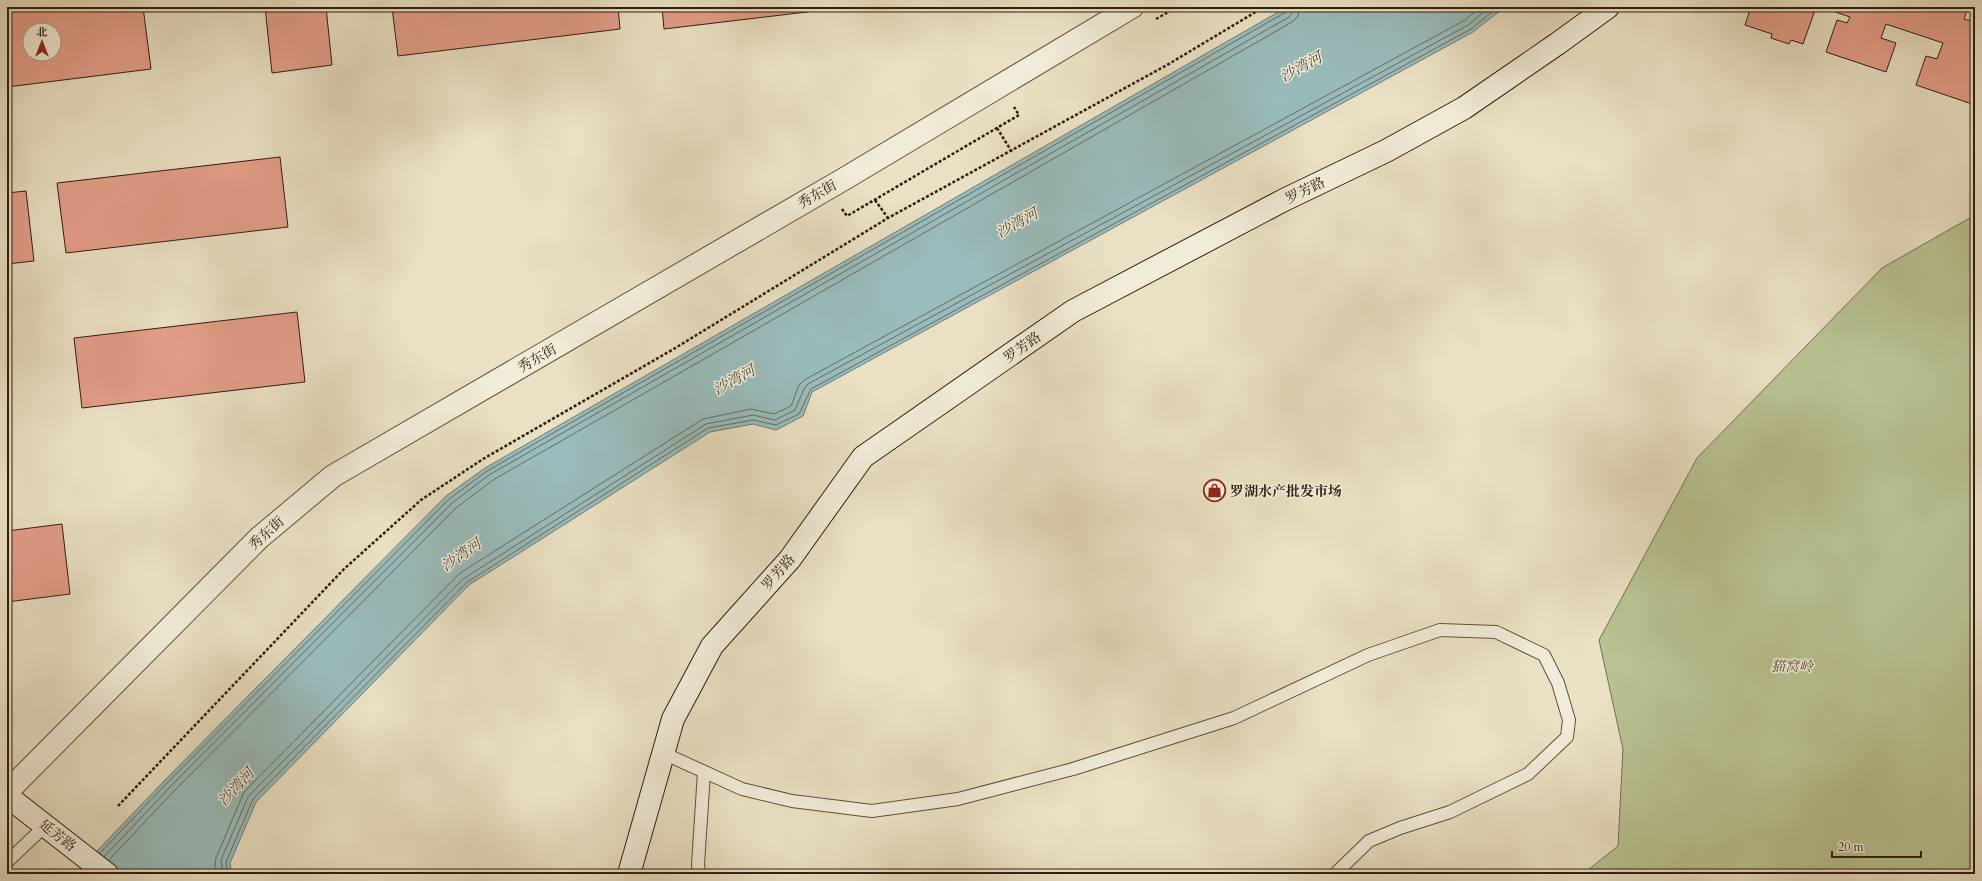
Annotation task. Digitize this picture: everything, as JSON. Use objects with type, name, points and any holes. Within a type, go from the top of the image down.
[{"type":"main road","name":"秀东街","points":[[7,792],[259,538],[333,476],[844,179],[1132,7]]},
{"type":"main road","name":"罗芳路","points":[[629,874],[673,719],[712,646],[790,559],[863,457],[1073,311],[1284,200],[1386,151],[1464,108],[1608,7]]},
{"type":"main road","name":"延芳路","points":[[7,796],[107,874]]},
{"type":"lane","points":[[664,753],[742,789],[785,799],[872,811],[958,799],[1073,769],[1234,718],[1368,655],[1440,630],[1496,632],[1544,655],[1558,683],[1569,720],[1567,737],[1528,774],[1450,812],[1400,828],[1369,841],[1335,874]]},
{"type":"lane","points":[[699,874],[698,864],[704,772]]},
{"type":"lane","points":[[7,862],[46,825]]},
{"type":"path","points":[[1149,23],[1176,7]]},
{"type":"path","points":[[118,806],[344,569],[421,500],[483,460],[672,350],[888,218],[1012,152],[1167,65],[1264,7]]},
{"type":"path","points":[[846,216],[1019,115]]},
{"type":"path","points":[[997,128],[1012,152]]},
{"type":"path","points":[[875,200],[888,218]]},
{"type":"green space","name":"猫窝岭","points":[[1975,215],[1975,874],[1583,874],[1618,846],[1623,749],[1599,640],[1697,458],[1882,268]]},
{"type":"water","name":"沙湾河","points":[[1287,7],[1505,7],[1473,32],[812,392],[803,416],[776,430],[753,424],[710,432],[469,585],[256,802],[230,863],[232,874],[75,874],[163,782],[446,496],[485,468]]},
{"type":"building","points":[[47,7],[143,7],[151,69],[7,87],[7,12]]},
{"type":"building","points":[[265,7],[326,7],[332,65],[272,73]]},
{"type":"building","points":[[392,7],[618,7],[620,29],[398,56]]},
{"type":"building","points":[[662,7],[849,7],[664,29]]},
{"type":"building","points":[[1751,7],[1816,7],[1803,44],[1791,40],[1789,44],[1771,38],[1772,34],[1745,25]]},
{"type":"building","points":[[1821,7],[1964,7],[1968,8],[1964,19],[1971,21],[1975,10],[1975,105],[1916,85],[1926,56],[1937,59],[1943,43],[1886,24],[1881,38],[1896,43],[1886,72],[1826,52],[1837,20],[1847,23],[1850,17]]},
{"type":"building","points":[[280,157],[288,227],[66,253],[57,183]]},
{"type":"building","points":[[26,191],[34,261],[7,264],[7,193]]},
{"type":"building","points":[[297,312],[305,382],[82,408],[74,338]]},
{"type":"building","points":[[62,524],[70,594],[7,602],[7,531]]},
{"type":"place","name":"罗湖水产批发市场","points":[[1215,491]]}]
